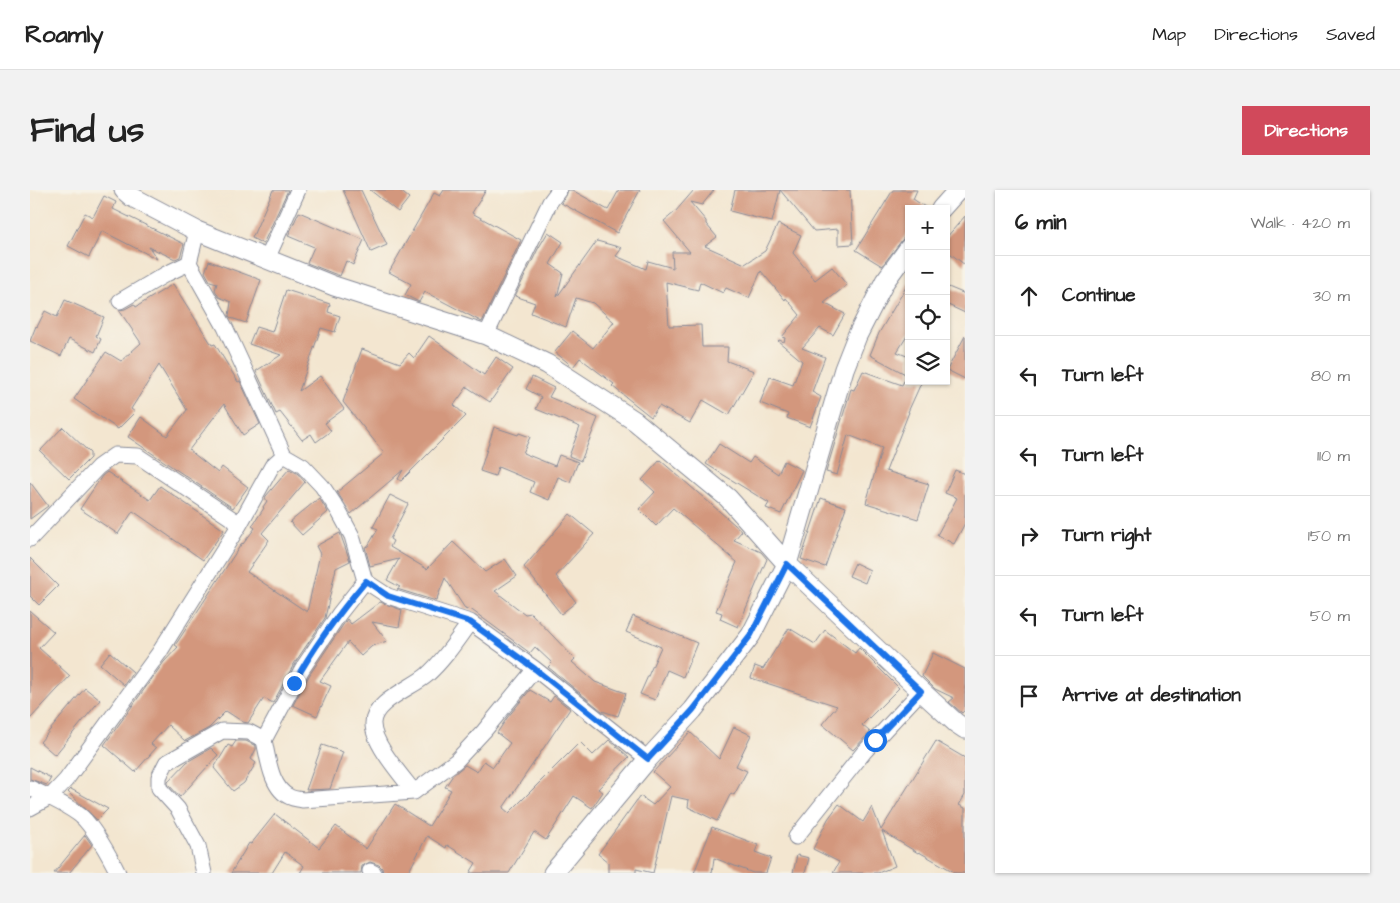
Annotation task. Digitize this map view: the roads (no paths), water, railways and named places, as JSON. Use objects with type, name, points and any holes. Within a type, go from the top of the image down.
[{"type":"street","points":[[124,190],[132,197],[197,231],[334,286],[486,335],[546,364],[634,421],[728,498],[787,564],[921,691],[965,729]]},
{"type":"street","points":[[266,259],[298,190]]},
{"type":"street","points":[[486,335],[550,202],[558,190]]},
{"type":"street","points":[[945,205],[958,190]]},
{"type":"street","points":[[197,231],[189,263],[225,327],[284,455],[303,466],[322,486],[338,510],[352,536],[366,581],[388,596],[470,622],[535,669],[648,759]]},
{"type":"street","points":[[553,873],[648,759],[693,710],[751,635],[787,564],[844,369],[857,336],[885,281],[908,250]]},
{"type":"street","points":[[120,301],[189,263]]},
{"type":"street","points":[[30,539],[98,467],[116,455],[138,456],[240,524]]},
{"type":"street","points":[[30,808],[50,797],[66,780],[159,653],[240,524],[272,466],[284,455]]},
{"type":"street","points":[[366,581],[339,614],[302,669],[264,740],[271,770],[279,788],[290,797],[302,800],[414,792],[456,761],[484,731],[535,669]]},
{"type":"street","points":[[414,792],[383,751],[373,731],[372,723],[376,712],[390,700],[426,676],[450,650],[470,622]]},
{"type":"street","points":[[796,837],[864,752],[921,691]]},
{"type":"street","points":[[204,873],[198,846],[178,809],[159,788],[160,777],[166,763],[222,731],[249,732],[264,740]]},
{"type":"street","points":[[30,788],[50,797],[84,818],[109,855],[118,873]]}]
